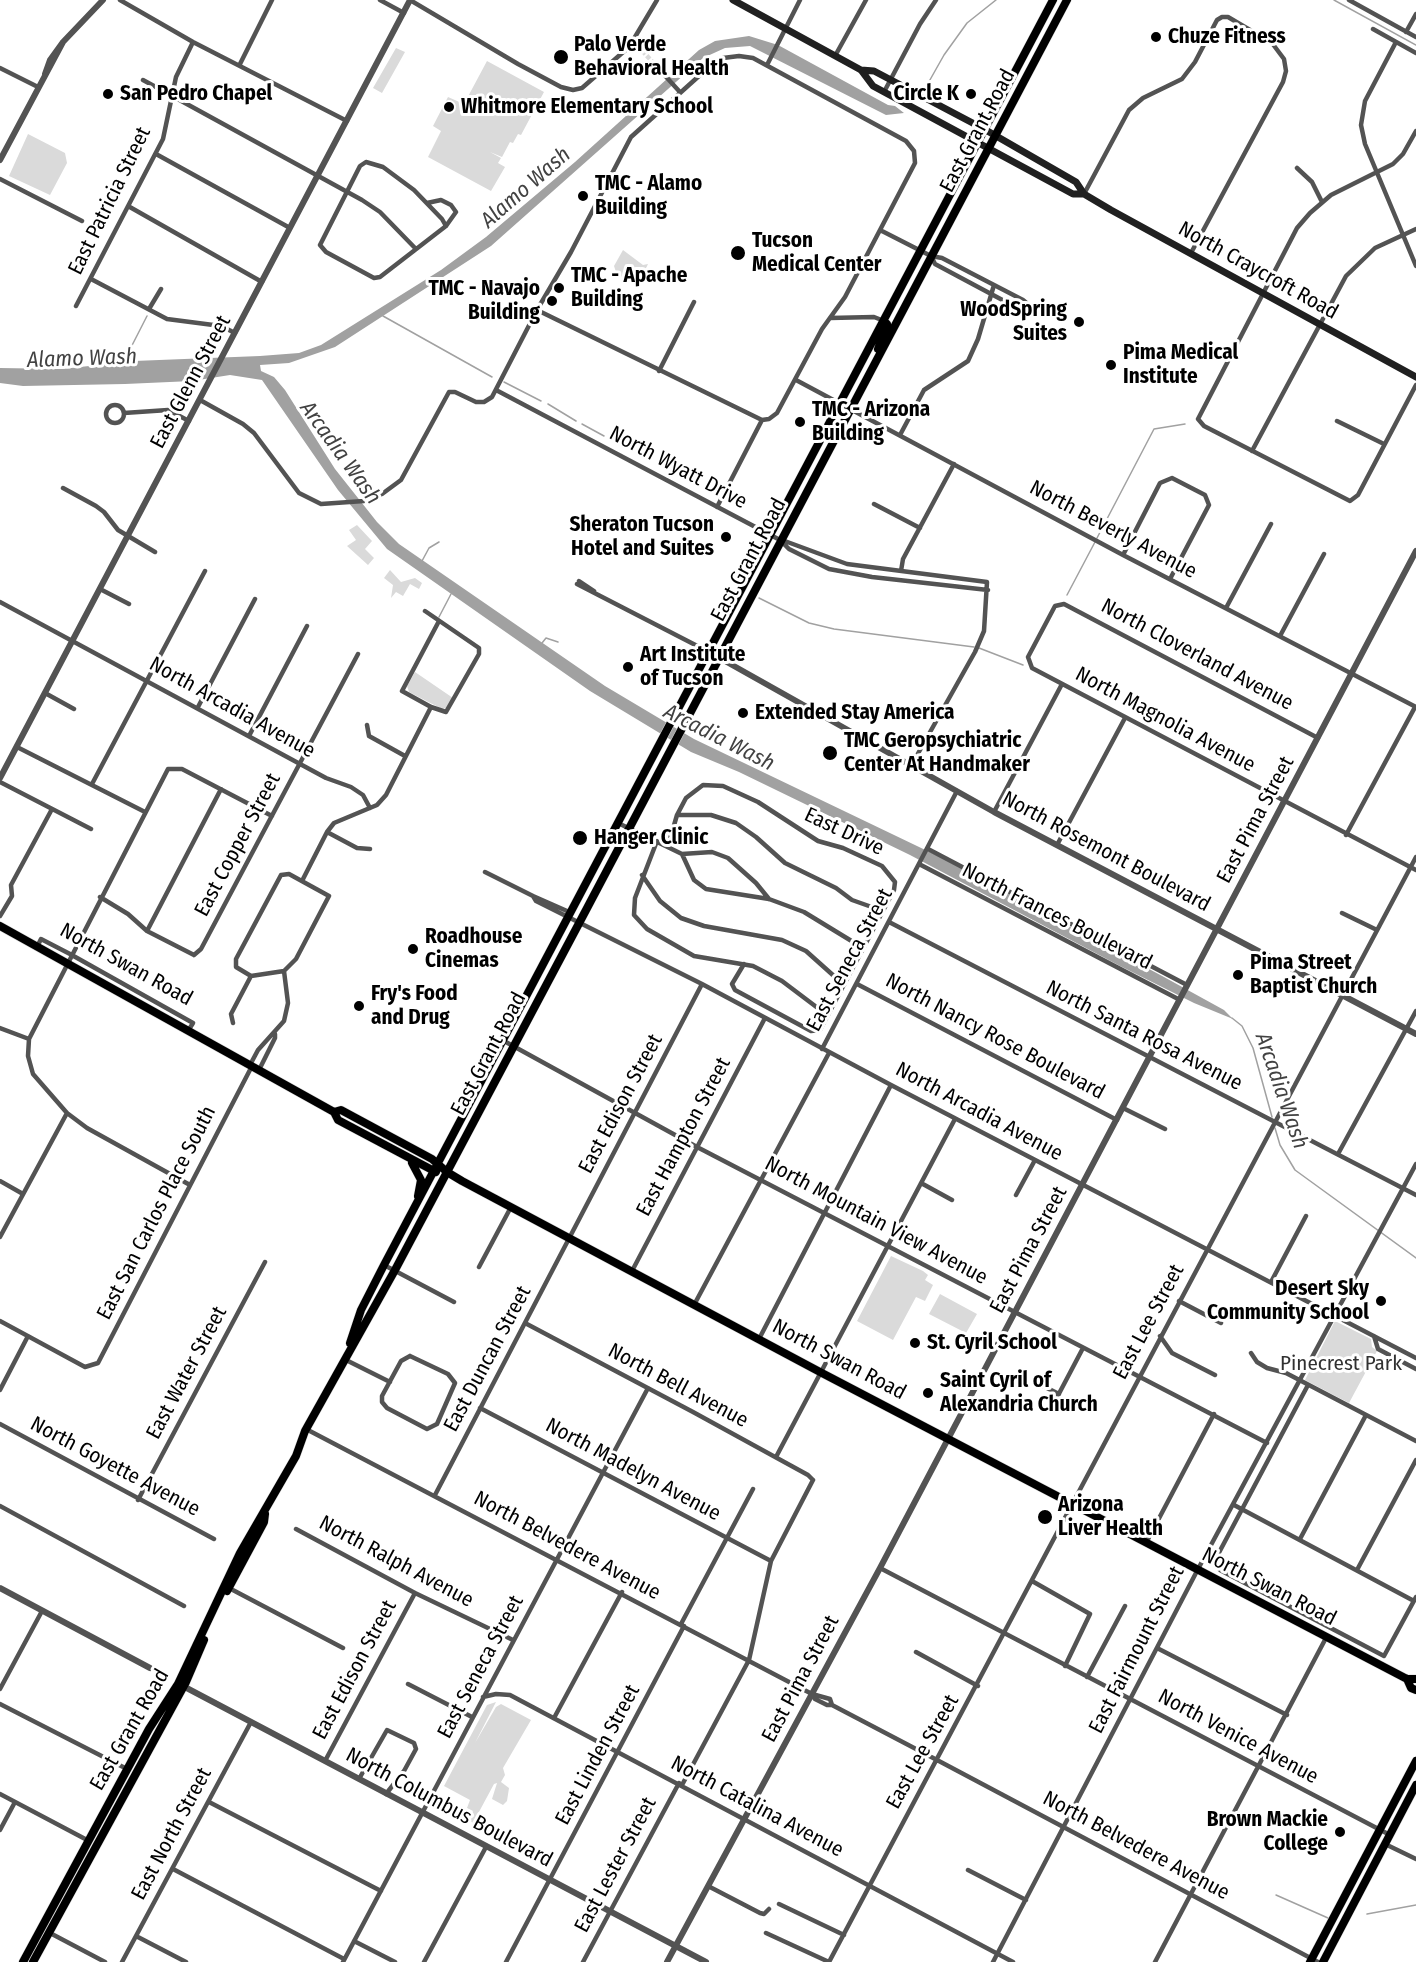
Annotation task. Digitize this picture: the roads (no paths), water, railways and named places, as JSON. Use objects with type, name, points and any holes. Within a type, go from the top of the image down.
[{"type":"main road","name":"North Craycroft Road","points":[[734,0],[861,70],[874,71],[984,129],[1076,182],[1084,194],[1416,377]]},
{"type":"main road","name":"East Grant Road","points":[[344,1359],[361,1310],[384,1265],[1053,0]]},
{"type":"main road","name":"East Grant Road","points":[[33,1962],[181,1685],[264,1522],[265,1514],[296,1456],[306,1429],[395,1270],[1068,0]]},
{"type":"main road","name":"North Craycroft Road","points":[[861,70],[873,86],[1073,194],[1084,194]]},
{"type":"main road","points":[[876,360],[887,324],[884,321]]},
{"type":"main road","name":"North Swan Road","points":[[0,926],[334,1112],[338,1120],[434,1172],[447,1172]]},
{"type":"main road","name":"North Swan Road","points":[[334,1112],[340,1110],[439,1162],[447,1172],[820,1372],[948,1437],[1197,1571],[1412,1679],[1411,1688],[1416,1690]]},
{"type":"main road","points":[[410,1159],[418,1170],[421,1180],[415,1207]]},
{"type":"main road","name":"East Grant Road","points":[[23,1962],[127,1769],[181,1685],[240,1552],[258,1519],[265,1514]]},
{"type":"main road","points":[[1314,1961],[1416,1761]]},
{"type":"main road","points":[[1323,1962],[1416,1785]]},
{"type":"street","points":[[0,160],[63,42],[103,0]]},
{"type":"street","points":[[120,0],[193,42],[240,64],[346,121]]},
{"type":"street","points":[[240,64],[272,0]]},
{"type":"street","points":[[380,0],[404,13]]},
{"type":"street","points":[[410,0],[526,69],[561,87],[573,90],[582,88],[634,40],[657,0]]},
{"type":"street","name":"East Glenn Street","points":[[0,780],[2,767],[17,747],[410,0]]},
{"type":"street","points":[[766,65],[800,0]]},
{"type":"street","points":[[835,56],[866,0]]},
{"type":"street","points":[[884,92],[920,24],[936,0]]},
{"type":"street","points":[[1349,0],[1416,38]]},
{"type":"street","points":[[1406,32],[1416,14]]},
{"type":"street","points":[[1084,194],[1129,110],[1143,98],[1182,80],[1195,62],[1217,20],[1222,16],[1272,43],[1284,59],[1283,82],[1191,253]]},
{"type":"street","points":[[1373,29],[1416,53]]},
{"type":"street","points":[[634,40],[638,46]]},
{"type":"street","name":"East Patricia Street","points":[[76,306],[163,139],[176,77],[193,42]]},
{"type":"street","points":[[1396,42],[1365,101],[1361,118],[1365,144],[1416,266]]},
{"type":"street","points":[[200,400],[243,424],[254,433],[299,493],[321,504],[364,501],[382,494],[401,480],[449,392],[455,392],[476,402],[484,402],[496,390],[537,310],[571,252],[631,137],[678,89],[723,58],[746,57],[766,65],[906,141],[914,151],[915,163],[844,297],[777,413],[769,420],[762,420],[537,310]]},
{"type":"street","points":[[0,68],[38,87]]},
{"type":"street","points":[[658,68],[678,89]]},
{"type":"street","points":[[143,80],[347,191],[380,212],[415,248]]},
{"type":"street","points":[[1416,131],[1399,159],[1377,174],[1337,192],[1322,202],[1297,228],[1200,413],[1199,420],[1204,426],[1252,452],[1352,502],[1416,385]]},
{"type":"street","points":[[156,154],[290,228]]},
{"type":"street","points":[[428,203],[434,199],[451,205],[456,212],[446,226],[380,277],[374,278],[326,252],[320,245],[360,166],[366,162],[382,167],[428,203],[446,226]]},
{"type":"street","points":[[1297,168],[1312,182],[1322,202]]},
{"type":"street","points":[[0,179],[82,221]]},
{"type":"street","points":[[128,206],[262,282]]},
{"type":"street","points":[[1252,452],[1319,325],[1352,269],[1375,248],[1416,229]]},
{"type":"street","points":[[880,230],[931,256],[942,258],[1027,302],[1028,308],[1023,311],[935,264],[931,256]]},
{"type":"street","points":[[91,279],[177,322],[221,326],[235,333]]},
{"type":"street","points":[[900,435],[924,390],[968,361],[978,339],[994,285]]},
{"type":"street","points":[[149,309],[161,289]]},
{"type":"street","points":[[659,371],[694,302]]},
{"type":"street","points":[[830,318],[874,317],[884,321]]},
{"type":"street","name":"North Beverly Avenue","points":[[796,380],[1123,555],[1416,707]]},
{"type":"street","name":"North Wyatt Drive","points":[[496,390],[780,540],[789,549],[829,569],[949,586],[988,587]]},
{"type":"street","points":[[124,413],[123,419],[117,423],[109,422],[105,415],[108,408],[115,405],[124,413],[168,410],[189,421]]},
{"type":"street","points":[[717,507],[762,420]]},
{"type":"street","points":[[1192,422],[1199,420]]},
{"type":"street","points":[[1337,421],[1384,444]]},
{"type":"street","points":[[900,580],[903,559],[954,464]]},
{"type":"street","points":[[1123,555],[1160,483],[1172,478],[1205,495],[1209,505],[1170,579]]},
{"type":"street","points":[[63,488],[104,512],[118,530],[155,552]]},
{"type":"street","points":[[874,504],[920,528]]},
{"type":"street","points":[[1226,608],[1271,524]]},
{"type":"street","points":[[780,540],[790,541],[834,561],[983,580],[988,587],[984,632],[911,766]]},
{"type":"street","name":"East Pima Street","points":[[667,1962],[880,1568],[1416,551]]},
{"type":"street","points":[[1280,636],[1324,554]]},
{"type":"street","points":[[92,784],[205,571]]},
{"type":"street","points":[[949,586],[950,576]]},
{"type":"street","name":"North Rosemont Boulevard","points":[[578,582],[709,652],[994,812],[1416,1034]]},
{"type":"street","points":[[100,589],[129,604]]},
{"type":"street","points":[[198,707],[255,599]]},
{"type":"street","name":"North Arcadia Avenue","points":[[0,602],[326,778],[351,787],[363,795],[370,808]]},
{"type":"street","name":"North Magnolia Avenue","points":[[1060,603],[1028,657],[1028,664],[1125,718],[1416,870]]},
{"type":"street","name":"North Cloverland Avenue","points":[[1060,603],[1318,738]]},
{"type":"street","points":[[425,611],[478,648],[479,654],[450,710],[441,712],[402,691],[439,621]]},
{"type":"street","points":[[249,736],[308,626]]},
{"type":"street","name":"East Copper Street","points":[[147,931],[195,957],[358,654]]},
{"type":"street","points":[[994,812],[1062,684]]},
{"type":"street","points":[[45,693],[74,709]]},
{"type":"street","points":[[302,881],[327,832],[334,824],[377,805],[386,795],[431,707]]},
{"type":"street","points":[[1346,835],[1416,707]]},
{"type":"street","points":[[1057,845],[1125,718]]},
{"type":"street","points":[[367,725],[369,736],[405,756]]},
{"type":"street","points":[[17,747],[145,812]]},
{"type":"street","points":[[190,1185],[87,1128],[67,1113],[33,1074],[28,1056],[29,1039],[70,954],[171,766],[182,769],[272,816]]},
{"type":"street","points":[[0,780],[91,829]]},
{"type":"street","name":"East Drive","points":[[668,846],[677,815],[686,798],[703,785],[723,786],[758,802],[818,841],[843,848],[882,866],[895,882],[894,890],[883,911]]},
{"type":"street","points":[[100,897],[125,912],[147,931],[221,789]]},
{"type":"street","name":"East Seneca Street","points":[[822,1049],[957,791]]},
{"type":"street","points":[[0,916],[12,896],[11,885],[52,809]]},
{"type":"street","points":[[677,815],[711,815],[736,823],[785,863],[836,888],[852,900],[883,911],[820,1030],[811,1030],[738,992],[732,984],[744,964]]},
{"type":"street","points":[[618,823],[682,854],[712,852],[728,858],[769,899]]},
{"type":"street","points":[[327,832],[357,848],[370,849]]},
{"type":"street","points":[[657,841],[635,898],[634,915],[647,929],[694,956],[744,964],[782,981],[827,1015]]},
{"type":"street","name":"North Frances Boulevard","points":[[927,849],[1187,986]]},
{"type":"street","points":[[682,854],[694,880],[706,889],[769,899],[804,912],[863,948]]},
{"type":"street","name":"East Lee Street","points":[[829,1962],[978,1686],[1071,1503],[1416,857]]},
{"type":"street","name":"North Frances Boulevard","points":[[920,863],[1180,998]]},
{"type":"street","name":"North Arcadia Avenue","points":[[485,872],[567,911],[570,917],[1416,1358]]},
{"type":"street","points":[[287,873],[329,896],[296,959],[284,971],[252,976],[236,967],[236,958],[281,875],[287,873]]},
{"type":"street","points":[[642,875],[660,901],[681,918],[704,926],[782,940],[806,951],[844,985]]},
{"type":"street","points":[[1342,913],[1377,930]]},
{"type":"street","name":"North Santa Rosa Avenue","points":[[889,922],[1416,1195]]},
{"type":"street","name":"North Swan Road","points":[[37,947],[41,939],[70,954],[193,1023],[188,1031]]},
{"type":"street","points":[[254,1067],[275,1038],[287,1011],[284,971]]},
{"type":"street","points":[[233,1023],[231,1014],[252,976]]},
{"type":"street","name":"East Edison Street","points":[[570,1238],[702,984]]},
{"type":"street","name":"North Nancy Rose Boulevard","points":[[857,984],[1117,1120]]},
{"type":"street","points":[[1338,1154],[1416,1011]]},
{"type":"street","name":"East Hampton Street","points":[[632,1271],[765,1018]]},
{"type":"street","points":[[0,1028],[29,1039]]},
{"type":"street","points":[[254,1067],[258,1050],[275,1034]]},
{"type":"street","name":"North Mountain View Avenue","points":[[504,1041],[697,1147],[762,1178],[1014,1313],[1023,1315],[1267,1443]]},
{"type":"street","name":"East Seneca Street","points":[[694,1305],[829,1053]]},
{"type":"street","name":"East San Carlos Place South","points":[[28,1336],[85,1367],[98,1363],[254,1067]]},
{"type":"street","points":[[759,1339],[891,1085]]},
{"type":"street","name":"North Nancy Rose Boulevard","points":[[1123,1108],[1165,1129]]},
{"type":"street","points":[[0,1237],[67,1113]]},
{"type":"street","points":[[776,1457],[955,1119]]},
{"type":"street","points":[[1016,1195],[1035,1160]]},
{"type":"street","name":"East Fairmount Street","points":[[993,1962],[1197,1571],[1416,1164]]},
{"type":"street","points":[[0,1180],[23,1194]]},
{"type":"street","points":[[921,1182],[952,1200]]},
{"type":"street","points":[[479,1267],[511,1207]]},
{"type":"street","points":[[1271,1282],[1306,1216]]},
{"type":"street","name":"East Duncan Street","points":[[435,1495],[570,1238]]},
{"type":"street","name":"East Water Street","points":[[138,1500],[265,1262]]},
{"type":"street","points":[[384,1265],[454,1302]]},
{"type":"street","points":[[1179,1301],[1221,1323]]},
{"type":"street","points":[[0,1321],[28,1336],[0,1390]]},
{"type":"street","name":"North Bell Avenue","points":[[525,1323],[776,1457],[813,1480]]},
{"type":"street","points":[[1160,1336],[1172,1353],[1215,1375]]},
{"type":"street","name":"North Arcadia Avenue","points":[[1374,1336],[1378,1349],[1416,1369]]},
{"type":"street","points":[[1053,1405],[1083,1348]]},
{"type":"street","points":[[1251,1353],[1257,1362],[1267,1368],[1286,1373],[1416,1442]]},
{"type":"street","points":[[410,1356],[448,1374],[455,1383],[437,1424],[426,1429],[383,1405],[382,1396],[390,1382],[402,1361],[410,1356]]},
{"type":"street","points":[[344,1359],[390,1382]]},
{"type":"street","points":[[1037,1383],[1059,1394]]},
{"type":"street","name":"East Fairmount Street","points":[[1215,1562],[1308,1385]]},
{"type":"street","name":"East Seneca Street","points":[[344,1961],[648,1388]]},
{"type":"street","name":"North Madelyn Avenue","points":[[480,1408],[771,1562]]},
{"type":"street","points":[[1146,1543],[1214,1414]]},
{"type":"street","points":[[1300,1539],[1366,1415]]},
{"type":"street","name":"North Goyette Avenue","points":[[0,1424],[214,1539]]},
{"type":"street","name":"North Belvedere Avenue","points":[[306,1429],[622,1592],[812,1694],[830,1700],[832,1705],[1192,1893],[1314,1961]]},
{"type":"street","points":[[1357,1570],[1416,1460]]},
{"type":"street","points":[[813,1480],[821,1480]]},
{"type":"street","name":"East Lester Street","points":[[583,1962],[749,1660],[771,1562],[813,1480]]},
{"type":"street","name":"East Linden Street","points":[[506,1962],[618,1752],[753,1489]]},
{"type":"street","points":[[1234,1505],[1415,1599],[1380,1664]]},
{"type":"street","points":[[0,1506],[184,1606]]},
{"type":"street","name":"North Ralph Avenue","points":[[296,1529],[415,1593],[513,1640]]},
{"type":"street","name":"North Swan Road","points":[[1215,1562],[1220,1570],[1384,1656]]},
{"type":"street","name":"North Venice Avenue","points":[[880,1568],[1390,1835]]},
{"type":"street","points":[[1032,1581],[1090,1614],[1065,1666]]},
{"type":"street","points":[[0,1588],[150,1668]]},
{"type":"street","points":[[229,1588],[343,1648]]},
{"type":"street","points":[[554,1718],[622,1592]]},
{"type":"street","name":"East Edison Street","points":[[325,1761],[415,1593]]},
{"type":"street","points":[[1087,1677],[1125,1606]]},
{"type":"street","points":[[0,1689],[42,1611]]},
{"type":"street","points":[[1155,1962],[1327,1636]]},
{"type":"street","points":[[1157,1648],[1287,1715]]},
{"type":"street","points":[[916,1652],[978,1686]]},
{"type":"street","points":[[408,1684],[472,1717]]},
{"type":"street","name":"North Columbus Boulevard","points":[[181,1685],[706,1962]]},
{"type":"street","name":"North Catalina Avenue","points":[[483,1697],[496,1694],[510,1695],[1013,1962]]},
{"type":"street","points":[[0,1704],[127,1769]]},
{"type":"street","name":"East North Street","points":[[122,1962],[251,1722]]},
{"type":"street","points":[[359,1779],[387,1730],[414,1743],[416,1749],[404,1772],[387,1794]]},
{"type":"street","points":[[0,1794],[89,1841]]},
{"type":"street","points":[[0,1830],[15,1802]]},
{"type":"street","points":[[209,1802],[381,1891]]},
{"type":"street","points":[[1385,1844],[1416,1860]]},
{"type":"street","points":[[424,1962],[486,1847]]},
{"type":"street","points":[[173,1869],[344,1961]]},
{"type":"street","points":[[968,1870],[1026,1900]]},
{"type":"street","points":[[708,1886],[760,1913],[764,1914],[769,1909]]},
{"type":"street","points":[[779,1905],[844,1935]]},
{"type":"street","points":[[766,1933],[829,1962]]},
{"type":"street","points":[[50,1934],[105,1962]]},
{"type":"street","points":[[136,1936],[186,1962]]},
{"type":"street","points":[[354,1941],[395,1962]]},
{"type":"waterway","name":"Alamo Wash","points":[[922,94],[944,55],[967,23],[996,0]]},
{"type":"waterway","points":[[1334,0],[1416,45]]},
{"type":"waterway","name":"Alamo Wash","points":[[909,103],[918,97]]},
{"type":"waterway","points":[[123,363],[147,316]]},
{"type":"waterway","points":[[383,316],[492,377]]},
{"type":"waterway","points":[[504,382],[541,401]]},
{"type":"waterway","points":[[548,404],[576,421]]},
{"type":"waterway","points":[[582,424],[604,436]]},
{"type":"waterway","points":[[1097,538],[1154,429],[1185,424]]},
{"type":"waterway","points":[[611,440],[618,444]]},
{"type":"waterway","points":[[422,561],[429,548],[439,542]]},
{"type":"waterway","points":[[1067,595],[1095,542]]},
{"type":"waterway","points":[[439,617],[451,594]]},
{"type":"waterway","points":[[759,598],[809,623],[834,629],[974,647]]},
{"type":"waterway","points":[[542,643],[546,638],[558,642]]},
{"type":"waterway","points":[[979,648],[1023,665]]},
{"type":"waterway","name":"Arcadia Wash","points":[[1232,1018],[1242,1026],[1253,1048],[1272,1117]]},
{"type":"waterway","name":"Arcadia Wash","points":[[1275,1128],[1280,1145],[1295,1170],[1416,1258]]},
{"type":"waterway","points":[[1276,1895],[1328,1918]]},
{"type":"waterway","points":[[1367,1914],[1416,1905]]},
{"type":"tunnel","points":[[638,46],[658,68]]},
{"type":"place","name":"Chuze Fitness","points":[[1156,37]]},
{"type":"place","name":"Palo Verde Behavioral Health","points":[[561,57]]},
{"type":"place","name":"San Pedro Chapel","points":[[108,94]]},
{"type":"place","name":"Circle K","points":[[971,94]]},
{"type":"place","name":"Whitmore Elementary School","points":[[449,107]]},
{"type":"place","name":"TMC - Alamo Building","points":[[583,196]]},
{"type":"place","name":"Tucson Medical Center","points":[[738,253]]},
{"type":"place","name":"TMC - Apache Building","points":[[559,288]]},
{"type":"place","name":"TMC - Navajo Building","points":[[552,301]]},
{"type":"place","name":"WoodSpring Suites","points":[[1079,322]]},
{"type":"place","name":"Pima Medical Institute","points":[[1111,365]]},
{"type":"place","name":"TMC - Arizona Building","points":[[800,422]]},
{"type":"place","name":"Sheraton Tucson Hotel and Suites","points":[[726,537]]},
{"type":"place","name":"Art Institute of Tucson","points":[[628,667]]},
{"type":"place","name":"Extended Stay America","points":[[743,713]]},
{"type":"place","name":"TMC Geropsychiatric Center At Handmaker","points":[[830,753]]},
{"type":"place","name":"Hanger Clinic","points":[[580,838]]},
{"type":"place","name":"Roadhouse Cinemas","points":[[413,949]]},
{"type":"place","name":"Pima Street Baptist Church","points":[[1238,975]]},
{"type":"place","name":"Fry's Food and Drug","points":[[359,1006]]},
{"type":"place","name":"Desert Sky Community School","points":[[1381,1301]]},
{"type":"place","name":"St. Cyril School","points":[[915,1343]]},
{"type":"place","name":"Saint Cyril of Alexandria Church","points":[[928,1393]]},
{"type":"place","name":"Arizona Liver Health","points":[[1045,1517]]},
{"type":"place","name":"Brown Mackie College","points":[[1340,1832]]},
{"type":"park label","name":"Pinecrest Park","points":[[1341,1364]]}]
